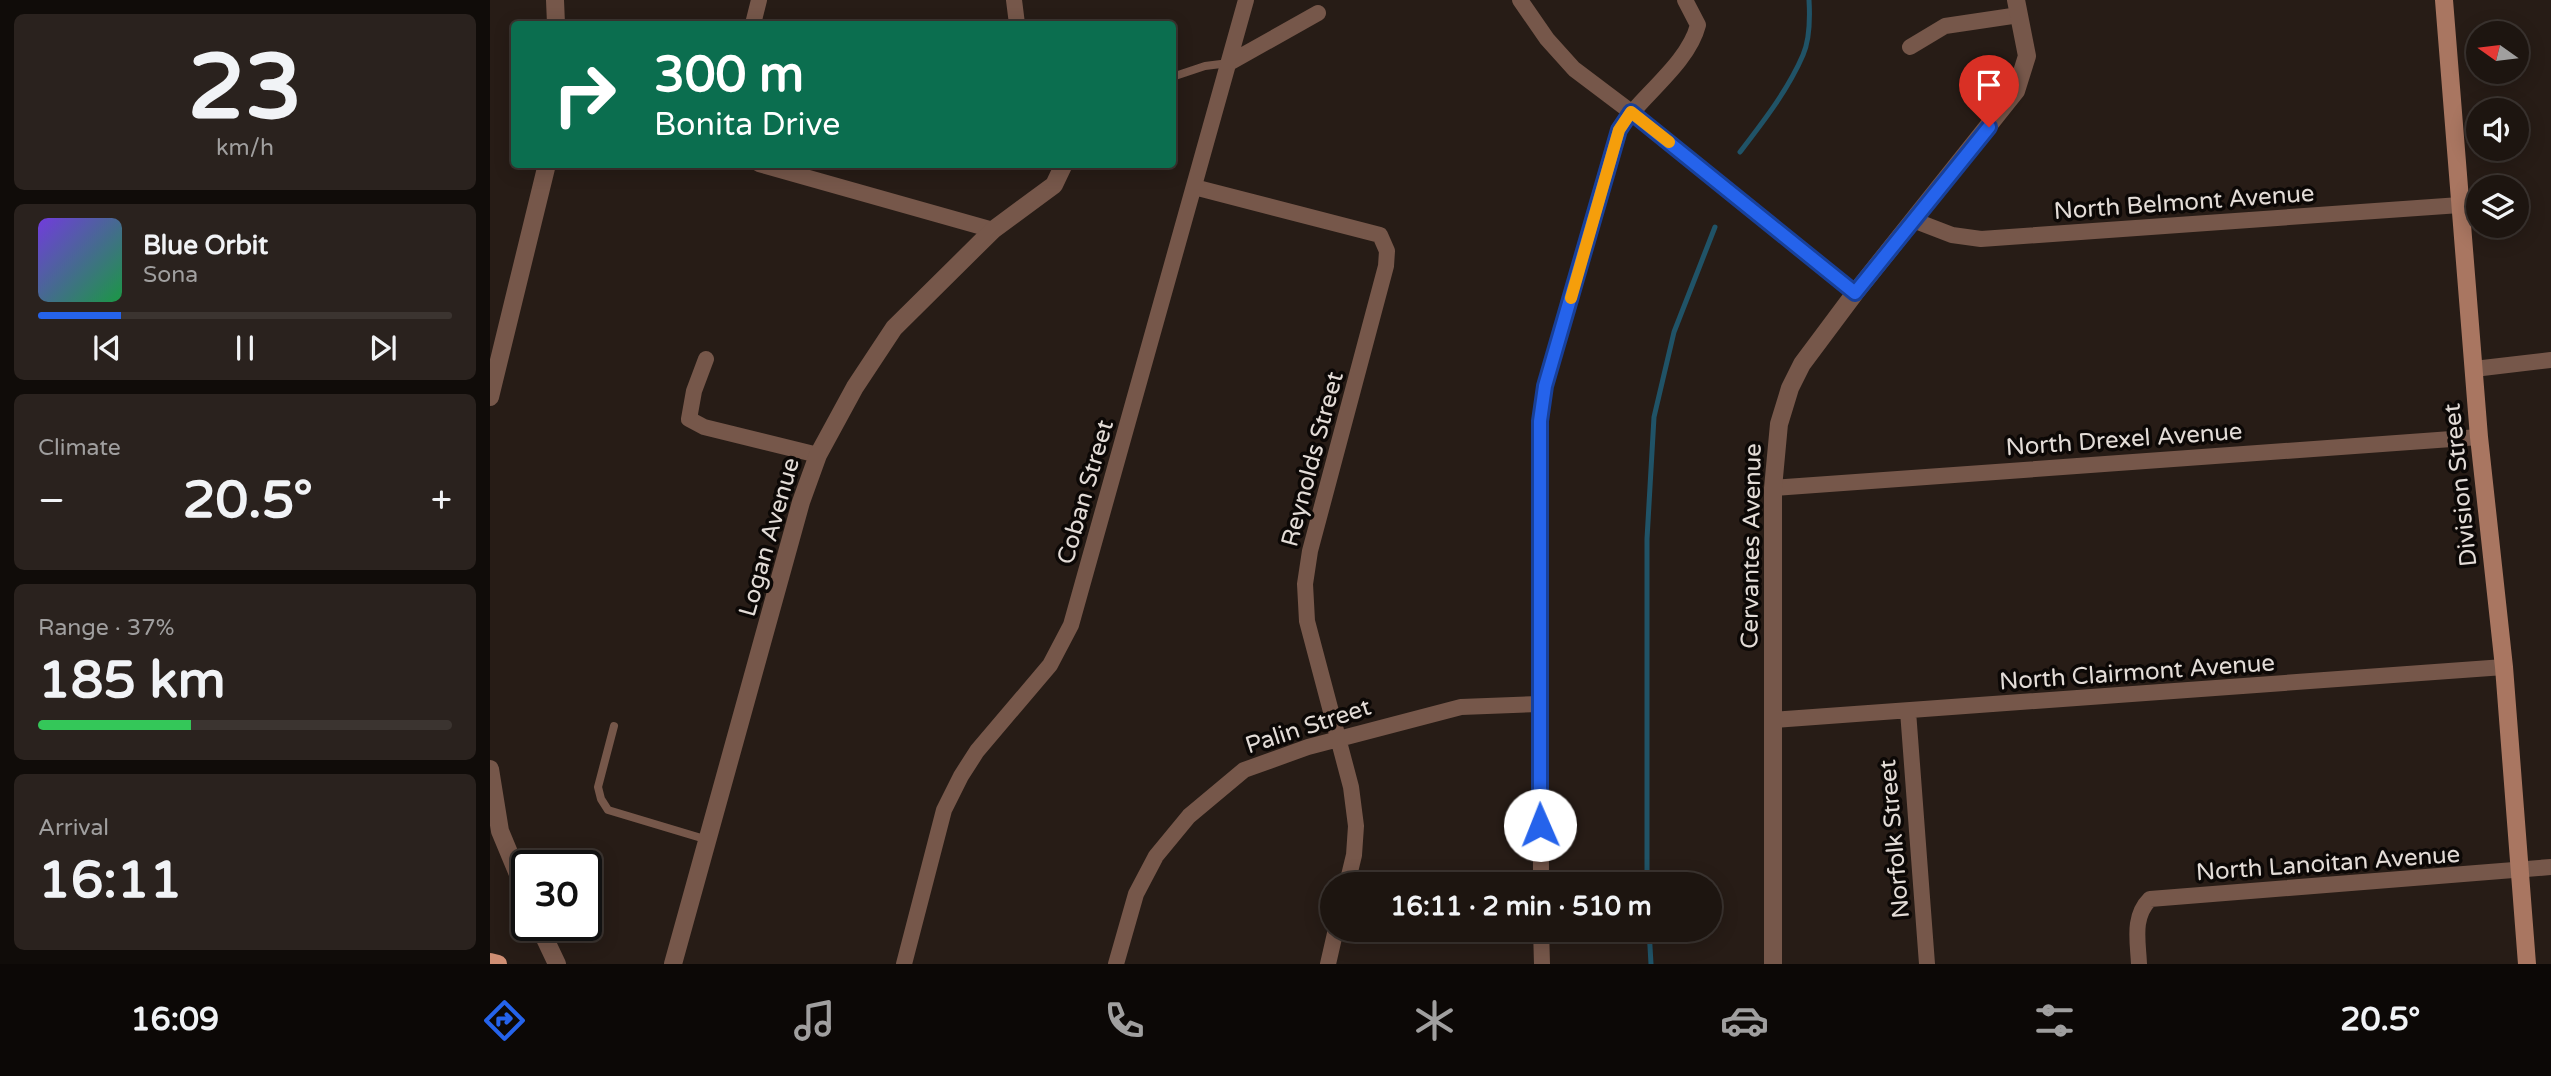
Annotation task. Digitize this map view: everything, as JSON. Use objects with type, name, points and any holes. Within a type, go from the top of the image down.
[{"type":"main road","name":"Division Street","points":[[2444,0],[2479,437],[2504,667],[2527,964]]},
{"type":"main road","points":[[490,962],[498,964]]},
{"type":"street","points":[[555,0],[556,21]]},
{"type":"street","points":[[754,21],[759,0]]},
{"type":"street","points":[[1014,0],[1017,21]]},
{"type":"street","name":"Coban Street","points":[[904,964],[944,810],[977,751],[1050,664],[1072,625],[1246,0]]},
{"type":"street","points":[[1520,0],[1546,39],[1574,69],[1855,293]]},
{"type":"street","points":[[1541,872],[1540,421],[1545,386],[1619,130],[1631,112],[1648,96],[1694,40],[1698,25],[1685,0]]},
{"type":"street","points":[[1910,47],[1945,26],[2021,4]]},
{"type":"street","name":"Cervantes Avenue","points":[[1773,964],[1773,488],[1779,424],[1790,388],[1802,364],[1855,293],[2017,91],[2027,56],[2021,4]]},
{"type":"street","points":[[1229,63],[1318,13]]},
{"type":"street","points":[[490,397],[546,168]]},
{"type":"street","points":[[773,168],[993,230]]},
{"type":"street","name":"Logan Avenue","points":[[673,964],[801,502],[818,455],[855,387],[894,328],[993,230],[1047,191],[1059,177],[1062,168]]},
{"type":"street","name":"Reynolds Street","points":[[1194,187],[1380,235],[1387,251],[1386,266],[1310,551],[1305,584],[1307,621],[1351,787],[1356,826],[1350,872]]},
{"type":"street","name":"North Belmont Avenue","points":[[1913,220],[1952,235],[1981,239],[2460,205]]},
{"type":"street","points":[[705,359],[694,391],[689,419],[704,427],[818,455]]},
{"type":"street","points":[[2474,369],[2551,360]]},
{"type":"street","name":"North Drexel Avenue","points":[[1773,488],[2479,437]]},
{"type":"street","name":"North Clairmont Avenue","points":[[1773,720],[2504,667]]},
{"type":"street","name":"Palin Street","points":[[1115,964],[1136,894],[1156,856],[1189,816],[1244,770],[1308,747],[1395,722],[1461,707],[1539,704]]},
{"type":"street","name":"Norfolk Street","points":[[1908,711],[1927,964]]},
{"type":"street","points":[[490,769],[499,831],[511,858]]},
{"type":"street","name":"North Lanoitan Avenue","points":[[2139,964],[2137,925],[2143,906],[2150,899],[2551,867]]},
{"type":"street","points":[[546,941],[557,964]]},
{"type":"street","points":[[1328,964],[1333,942]]},
{"type":"street","points":[[1541,942],[1542,964]]},
{"type":"lane","points":[[1176,76],[1205,66],[1229,63]]},
{"type":"lane","points":[[614,726],[598,787],[608,810],[708,840]]},
{"type":"waterway","points":[[1740,152],[1783,93],[1803,55],[1808,35],[1809,0]]},
{"type":"waterway","points":[[1647,872],[1647,539],[1654,417],[1674,332],[1715,227]]},
{"type":"waterway","points":[[1650,942],[1651,964]]},
{"type":"slow traffic","points":[[1571,298],[1619,130],[1631,112],[1669,142]]},
{"type":"route","points":[[1540,825],[1540,421],[1545,386],[1619,130],[1631,112],[1855,293],[1989,127]]}]
